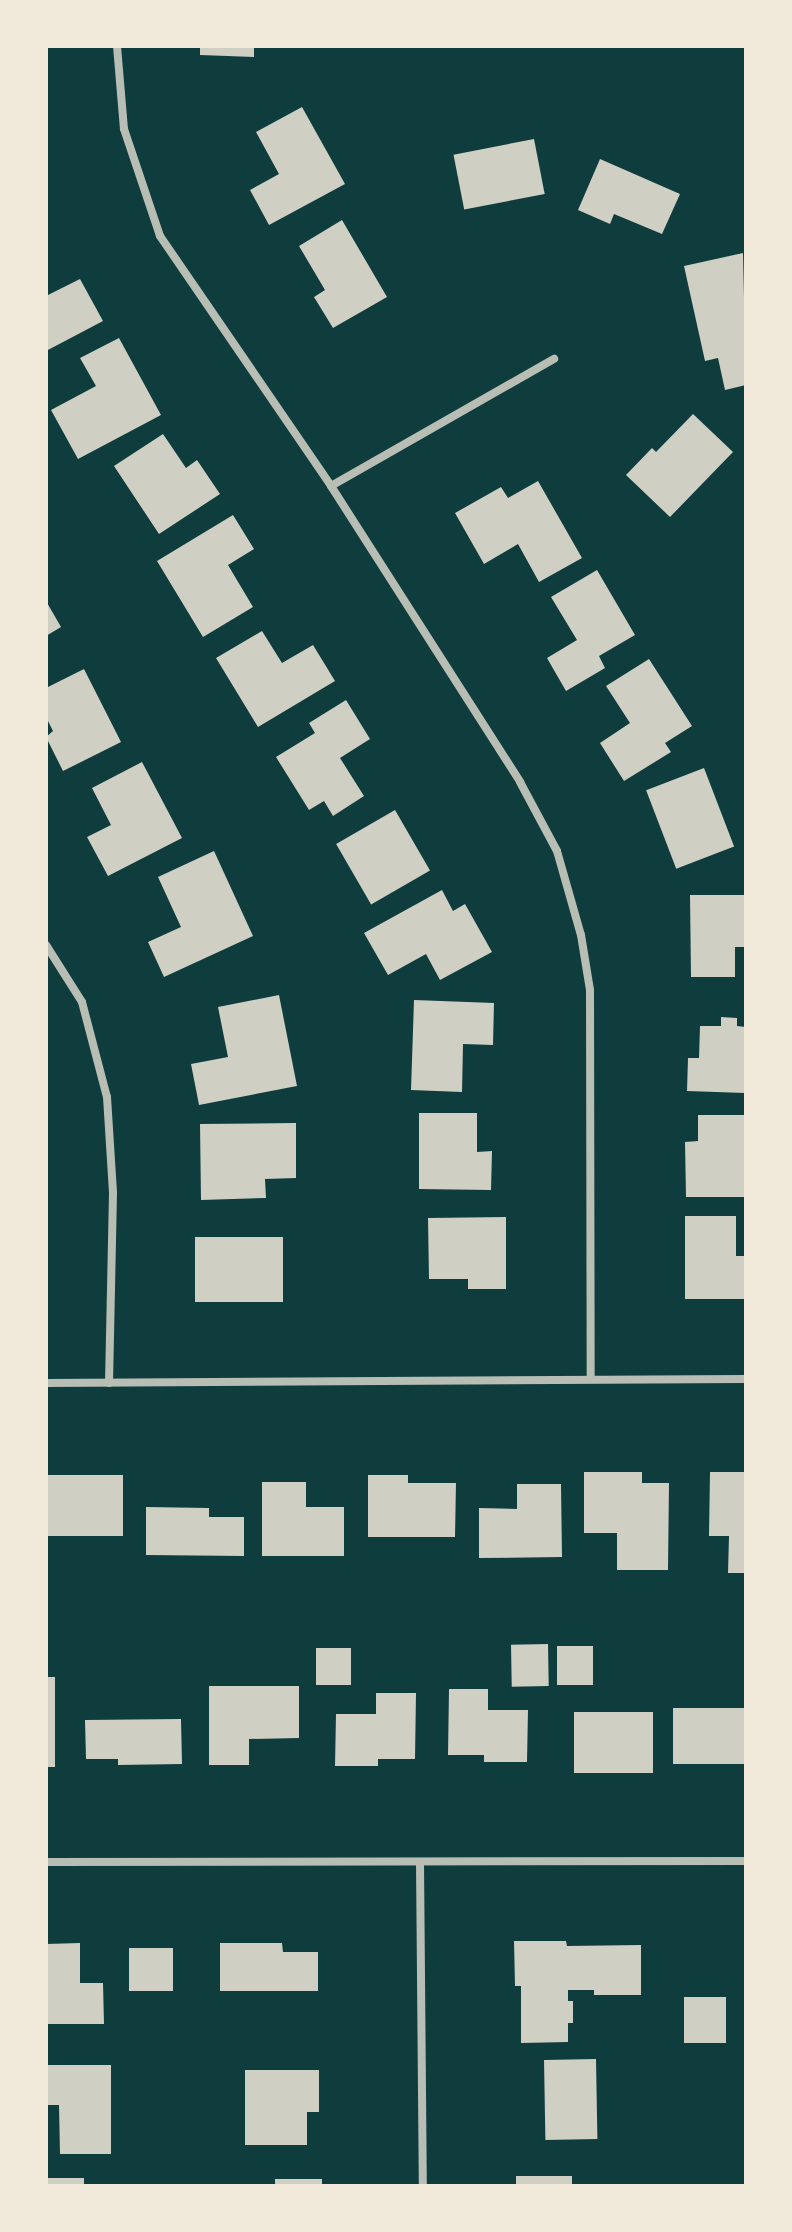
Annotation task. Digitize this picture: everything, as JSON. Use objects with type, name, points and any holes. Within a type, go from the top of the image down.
[{"type":"street","points":[[117,46],[124,129],[160,236],[331,486],[520,782],[557,851],[581,935],[590,990],[591,1379]]},
{"type":"street","points":[[331,486],[554,359]]},
{"type":"street","points":[[46,945],[82,1002],[107,1097],[113,1193],[109,1383]]},
{"type":"street","points":[[46,1383],[746,1379]]},
{"type":"street","points":[[46,1862],[746,1861]]},
{"type":"street","points":[[420,1862],[423,2186]]},
{"type":"building","points":[[200,46],[254,46],[254,57],[200,55]]},
{"type":"building","points":[[302,107],[345,184],[269,225],[250,190],[279,174],[256,132]]},
{"type":"building","points":[[534,139],[545,194],[464,210],[454,155]]},
{"type":"building","points":[[600,159],[680,194],[662,234],[614,214],[610,224],[578,210]]},
{"type":"building","points":[[342,220],[387,297],[333,328],[314,297],[325,290],[299,246]]},
{"type":"building","points":[[743,253],[746,385],[725,390],[718,358],[705,361],[684,266]]},
{"type":"building","points":[[80,279],[103,321],[46,351],[46,296]]},
{"type":"building","points":[[119,338],[161,415],[78,459],[51,410],[96,386],[80,358]]},
{"type":"building","points":[[693,414],[733,452],[670,517],[626,475],[652,448],[656,452]]},
{"type":"building","points":[[163,434],[186,468],[197,460],[220,494],[159,534],[114,466]]},
{"type":"building","points":[[538,481],[582,558],[539,582],[518,544],[484,564],[455,513],[501,487],[508,498]]},
{"type":"building","points":[[233,515],[254,549],[228,565],[253,607],[203,637],[157,561]]},
{"type":"building","points":[[597,570],[635,635],[599,656],[605,668],[566,691],[547,658],[577,640],[551,597]]},
{"type":"building","points":[[46,601],[61,627],[46,636]]},
{"type":"building","points":[[262,631],[282,663],[313,645],[335,681],[258,727],[216,658]]},
{"type":"building","points":[[649,659],[692,726],[665,743],[671,752],[624,781],[600,743],[630,723],[606,686]]},
{"type":"building","points":[[84,669],[121,742],[63,771],[46,737],[53,731],[46,717],[46,688]]},
{"type":"building","points":[[346,700],[370,739],[340,758],[364,796],[333,816],[324,801],[309,810],[276,757],[315,733],[309,723]]},
{"type":"building","points":[[142,762],[182,838],[108,876],[87,837],[111,825],[92,788]]},
{"type":"building","points":[[704,768],[734,846],[676,869],[646,790]]},
{"type":"building","points":[[395,810],[430,871],[371,905],[336,844]]},
{"type":"building","points":[[214,851],[253,936],[164,977],[148,942],[181,927],[158,877]]},
{"type":"building","points":[[442,890],[453,911],[465,904],[492,952],[440,980],[426,954],[388,975],[364,933]]},
{"type":"building","points":[[690,895],[746,895],[746,947],[735,947],[735,977],[691,977]]},
{"type":"building","points":[[279,995],[297,1086],[199,1105],[191,1064],[228,1057],[218,1007]]},
{"type":"building","points":[[414,1000],[494,1003],[493,1045],[463,1044],[462,1092],[411,1090]]},
{"type":"building","points":[[721,1017],[737,1018],[737,1026],[746,1027],[745,1093],[687,1091],[688,1058],[699,1058],[700,1026],[721,1026]]},
{"type":"building","points":[[419,1113],[477,1113],[477,1152],[492,1151],[491,1190],[419,1189]]},
{"type":"building","points":[[698,1115],[746,1115],[746,1197],[686,1197],[685,1142],[698,1141]]},
{"type":"building","points":[[296,1123],[296,1178],[265,1179],[266,1198],[201,1200],[200,1124]]},
{"type":"building","points":[[685,1216],[736,1216],[736,1256],[746,1256],[746,1299],[685,1299]]},
{"type":"building","points":[[506,1217],[506,1289],[468,1289],[468,1279],[429,1279],[428,1218]]},
{"type":"building","points":[[195,1237],[283,1237],[283,1302],[195,1302]]},
{"type":"building","points":[[584,1472],[642,1472],[642,1483],[669,1483],[668,1570],[617,1570],[617,1533],[584,1533]]},
{"type":"building","points":[[710,1472],[746,1472],[746,1573],[728,1573],[729,1536],[709,1536]]},
{"type":"building","points":[[46,1475],[123,1475],[123,1536],[46,1536]]},
{"type":"building","points":[[368,1475],[408,1475],[408,1483],[456,1483],[455,1537],[368,1537]]},
{"type":"building","points":[[262,1482],[306,1482],[306,1507],[344,1507],[344,1556],[262,1556]]},
{"type":"building","points":[[517,1484],[561,1484],[562,1557],[479,1558],[479,1508],[517,1509]]},
{"type":"building","points":[[146,1507],[209,1508],[209,1517],[244,1517],[244,1556],[146,1555]]},
{"type":"building","points":[[548,1644],[549,1686],[512,1687],[511,1645]]},
{"type":"building","points":[[557,1646],[593,1646],[593,1685],[557,1685]]},
{"type":"building","points":[[316,1648],[351,1648],[351,1685],[316,1685]]},
{"type":"building","points":[[46,1677],[55,1677],[55,1767],[46,1767]]},
{"type":"building","points":[[209,1686],[299,1686],[299,1738],[249,1739],[249,1765],[209,1765]]},
{"type":"building","points":[[449,1689],[488,1689],[488,1710],[528,1710],[527,1762],[484,1762],[484,1755],[448,1755]]},
{"type":"building","points":[[376,1693],[416,1693],[415,1759],[378,1759],[378,1766],[335,1766],[336,1714],[376,1714]]},
{"type":"building","points":[[673,1708],[746,1708],[746,1764],[673,1764]]},
{"type":"building","points":[[574,1712],[653,1712],[653,1773],[574,1773]]},
{"type":"building","points":[[181,1719],[182,1764],[118,1765],[118,1759],[86,1759],[85,1720]]},
{"type":"building","points":[[514,1941],[566,1941],[567,1946],[641,1945],[641,1995],[594,1995],[594,1990],[568,1990],[568,2001],[573,2001],[573,2023],[568,2023],[568,2042],[521,2043],[521,1986],[515,1986]]},
{"type":"building","points":[[80,1943],[80,1983],[103,1983],[104,2024],[46,2024],[46,1944]]},
{"type":"building","points":[[220,1943],[282,1943],[283,1952],[318,1952],[318,1991],[220,1991]]},
{"type":"building","points":[[129,1948],[173,1948],[173,1991],[129,1991]]},
{"type":"building","points":[[684,1997],[726,1997],[726,2043],[684,2043]]},
{"type":"building","points":[[596,2059],[597,2139],[545,2140],[544,2060]]},
{"type":"building","points":[[46,2065],[111,2065],[111,2154],[60,2154],[59,2105],[46,2105]]},
{"type":"building","points":[[245,2070],[319,2070],[319,2112],[307,2112],[307,2145],[245,2145]]},
{"type":"building","points":[[516,2176],[572,2176],[572,2186],[516,2186]]},
{"type":"building","points":[[46,2178],[84,2178],[84,2186],[46,2186]]},
{"type":"building","points":[[275,2179],[322,2179],[322,2186],[275,2186]]}]
